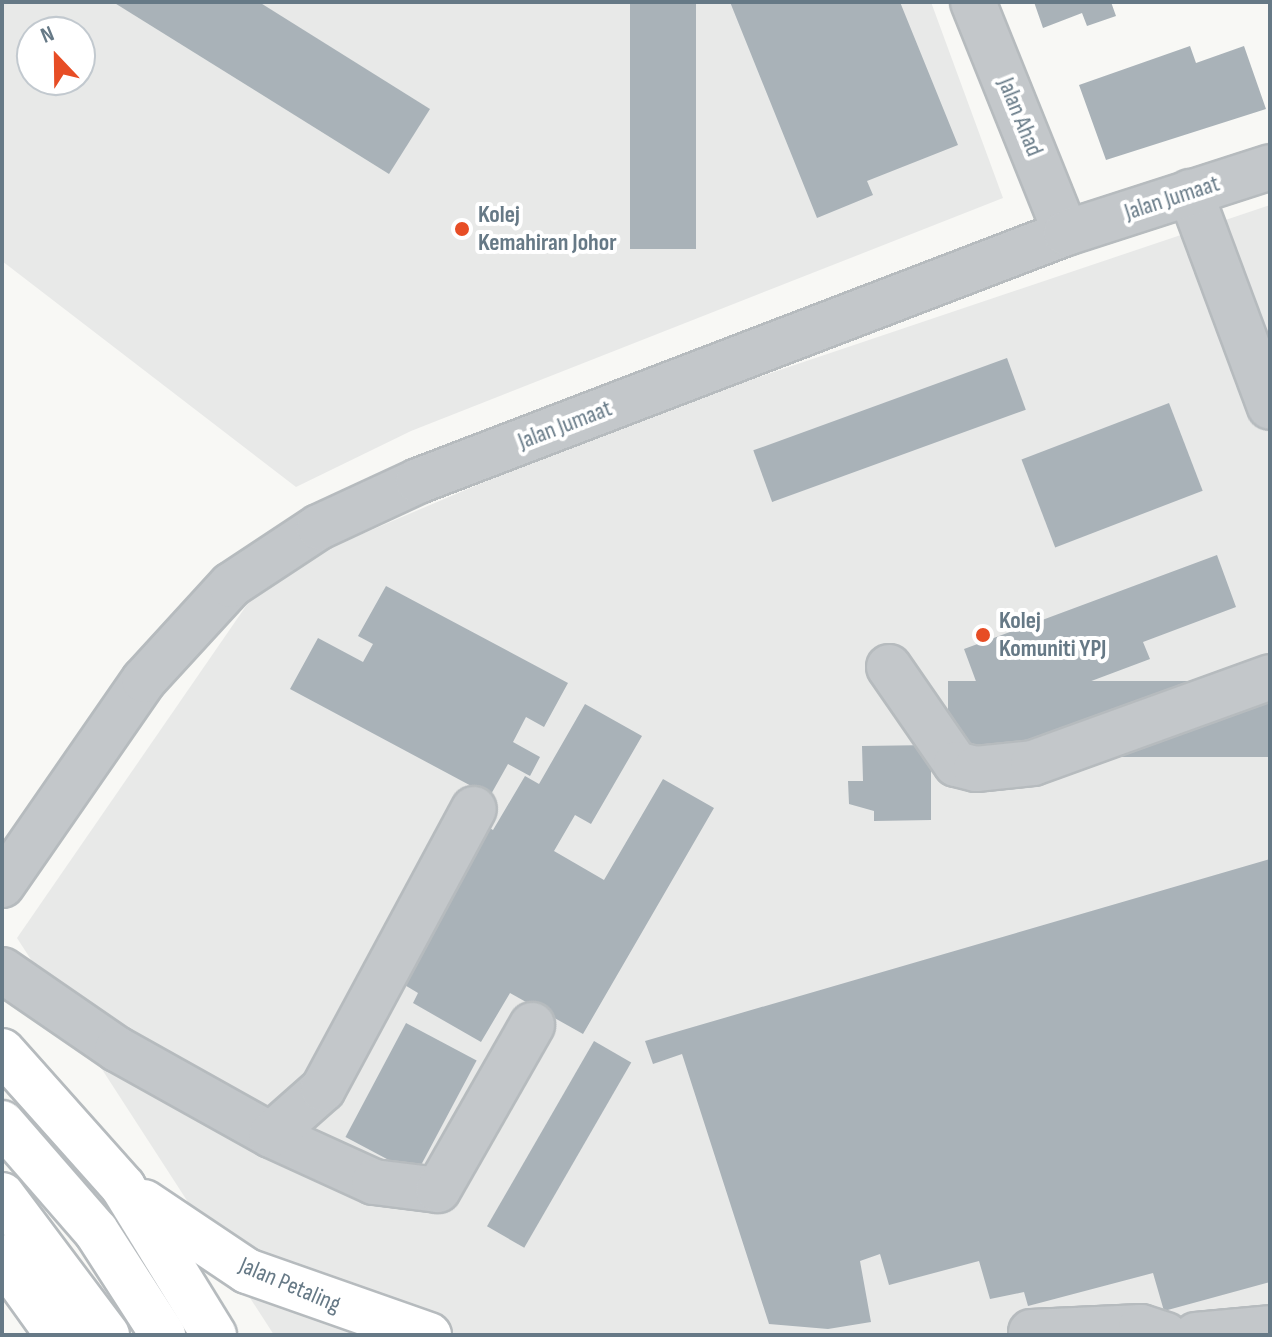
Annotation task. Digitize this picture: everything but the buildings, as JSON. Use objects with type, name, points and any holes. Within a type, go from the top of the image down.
[{"type":"main road","points":[[2,1051],[123,1187],[214,1335]]},
{"type":"main road","points":[[2,1123],[96,1231],[163,1335]]},
{"type":"main road","name":"Jalan Petaling","points":[[123,1187],[247,1271],[429,1335]]},
{"type":"main road","points":[[2,1195],[107,1335]]},
{"type":"main road","points":[[2,1257],[58,1335]]},
{"type":"street","name":"Jalan Ahad","points":[[973,2],[1066,233]]},
{"type":"street","name":"Jalan Jumaat","points":[[2,885],[144,680],[231,585],[319,527],[418,481],[1066,233],[1270,167]]},
{"type":"street","points":[[1190,192],[1270,407]]},
{"type":"street","points":[[889,667],[956,764],[976,769],[1033,763],[1270,677]]},
{"type":"street","points":[[271,1135],[323,1089],[474,809]]},
{"type":"street","points":[[2,970],[117,1049],[271,1135],[374,1182],[438,1190],[532,1025]]},
{"type":"street","points":[[1031,1332],[1141,1327],[1166,1335]]},
{"type":"street","points":[[1196,1335],[1270,1328]]},
{"type":"shaded area","name":"Kolej Kemahiran Johor","points":[[2,2],[931,2],[1003,198],[411,431],[296,487],[2,261]]},
{"type":"shaded area","points":[[1270,205],[1270,1335],[274,1335],[17,938],[268,574],[625,422]]},
{"type":"place","name":"Kolej Kemahiran Johor","points":[[462,229]]},
{"type":"place","name":"Kolej Komuniti YPJ","points":[[983,635]]}]
